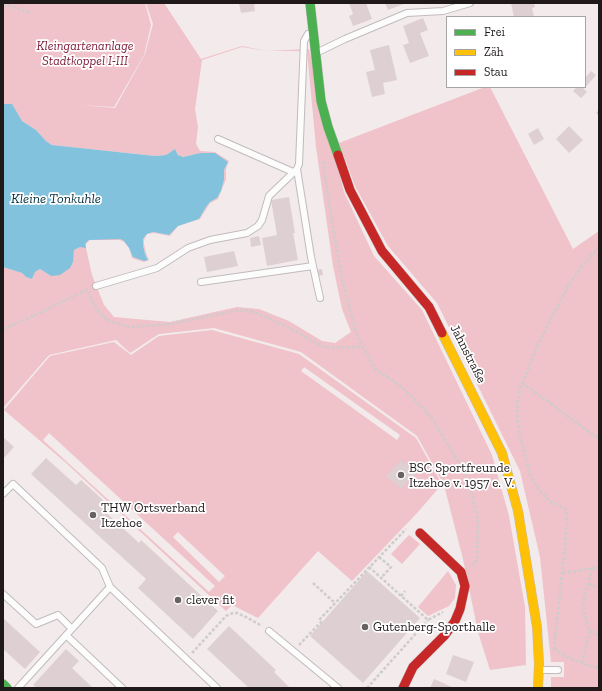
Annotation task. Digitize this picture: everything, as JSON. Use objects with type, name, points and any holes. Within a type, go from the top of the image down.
[{"type":"street","name":"Jahnstraße","points":[[310,3],[321,101],[328,127],[350,190],[382,251],[429,307],[502,453],[518,511],[537,627],[539,670],[538,688]]},
{"type":"street","points":[[403,688],[413,667],[451,628],[457,615],[465,586],[461,572],[420,533]]},
{"type":"street","points":[[3,684],[7,688]]},
{"type":"lane","points":[[315,54],[407,13],[442,11],[470,3]]},
{"type":"lane","points":[[96,286],[157,268],[177,254],[196,245],[247,233],[253,230],[262,220],[269,196],[299,164],[304,42],[312,27]]},
{"type":"lane","points":[[218,139],[295,170]]},
{"type":"lane","points":[[295,170],[320,298]]},
{"type":"lane","points":[[201,282],[313,266]]},
{"type":"lane","points":[[3,494],[13,484],[102,568],[110,587],[217,688]]},
{"type":"lane","points":[[18,688],[110,587]]},
{"type":"lane","points":[[3,594],[36,624],[58,615],[72,628]]},
{"type":"lane","points":[[269,631],[338,688]]},
{"type":"lane","points":[[66,635],[122,688]]},
{"type":"lane","points":[[539,670],[558,670]]},
{"type":"path","points":[[3,4],[32,13]]},
{"type":"path","points":[[323,155],[342,283],[357,336],[372,364],[377,370],[407,392],[431,417],[463,469],[472,495],[478,520],[477,560],[463,577]]},
{"type":"path","points":[[554,648],[563,572],[567,514],[565,509],[550,501],[539,490],[530,475],[518,426],[517,405],[522,382],[537,347],[568,286],[583,264],[599,247]]},
{"type":"path","points":[[3,329],[96,286]]},
{"type":"path","points":[[87,290],[97,310],[107,320],[130,327],[170,324],[244,310],[254,312],[268,318],[322,346],[340,349],[362,346]]},
{"type":"path","points":[[522,382],[599,439]]},
{"type":"path","points":[[294,651],[321,622],[319,620],[410,525],[420,533]]},
{"type":"path","points":[[379,557],[391,568],[381,578]]},
{"type":"path","points":[[563,572],[571,572],[599,566]]},
{"type":"path","points":[[369,568],[428,620]]},
{"type":"path","points":[[592,568],[583,603],[586,620],[590,630],[599,635]]},
{"type":"path","points":[[313,583],[335,603]]},
{"type":"path","points":[[588,584],[599,588]]},
{"type":"path","points":[[401,596],[405,591]]},
{"type":"path","points":[[367,688],[428,620],[446,610],[457,615]]},
{"type":"path","points":[[187,659],[226,616],[233,613],[246,616],[269,631]]},
{"type":"path","points":[[582,663],[590,630]]},
{"type":"path","points":[[538,650],[554,648],[565,656],[599,668]]},
{"type":"green space","name":"Kleingartenanlage Stadtkoppel I-III","points":[[3,3],[145,3],[151,25],[144,55],[114,107],[79,105],[115,108],[145,54],[153,24],[146,3],[164,3],[201,59],[242,46],[267,51],[242,47],[202,60],[195,109],[198,127],[196,144],[200,151],[215,152],[229,161],[226,169],[226,179],[218,199],[210,203],[200,219],[178,226],[170,236],[154,233],[147,234],[153,232],[169,235],[177,226],[199,219],[206,207],[210,202],[217,198],[221,191],[224,180],[224,170],[228,162],[200,153],[183,157],[178,155],[175,149],[166,155],[155,156],[52,145],[36,130],[22,121],[12,105],[3,104]]},
{"type":"green space","points":[[309,49],[344,192],[374,256],[422,310],[492,455],[509,516],[525,607],[526,665],[490,670],[478,632],[463,559],[444,485],[417,436],[301,352],[214,328],[159,334],[130,353],[116,340],[49,355],[3,408],[3,267],[22,273],[26,277],[32,279],[35,272],[40,269],[51,276],[74,253],[74,250],[89,240],[120,239],[124,241],[129,248],[120,240],[90,240],[86,244],[92,275],[104,305],[114,317],[170,322],[237,307],[259,309],[289,321],[322,341],[335,343],[351,332],[342,309],[333,266],[316,147],[307,51],[267,51]]},
{"type":"green space","points":[[482,88],[491,88],[573,249],[599,231],[599,688],[551,688],[551,677],[564,677],[564,662],[551,662],[540,557],[520,471],[437,303],[388,246],[355,186],[339,143]]},
{"type":"green space","points":[[147,234],[144,244],[149,260],[144,262],[132,258],[129,248],[133,257],[148,259],[145,254],[143,239]]},
{"type":"green space","points":[[212,330],[299,354],[416,438],[442,484],[418,512],[352,581],[318,551],[258,618],[232,605],[226,611],[65,462],[4,410],[50,356],[114,342],[131,355],[159,336]],"holes":[[[304,367],[400,435],[397,440],[301,371]],[[49,433],[215,586],[209,592],[43,440]],[[178,532],[225,576],[219,582],[173,537]]]},
{"type":"green space","points":[[409,535],[420,544],[402,564],[391,554]]},
{"type":"green space","points":[[448,571],[456,585],[455,598],[449,606],[428,616],[418,607]]},
{"type":"water","name":"Kleine Tonkuhle","points":[[3,104],[12,104],[22,121],[36,130],[52,145],[155,156],[166,155],[175,149],[178,155],[183,157],[200,153],[215,153],[228,162],[224,170],[224,180],[221,191],[217,198],[210,202],[206,207],[199,219],[178,226],[169,235],[153,232],[147,234],[143,239],[143,245],[148,260],[144,261],[133,257],[124,241],[120,239],[89,240],[85,244],[86,248],[80,247],[74,250],[73,262],[70,268],[60,275],[51,276],[40,269],[35,272],[32,279],[26,277],[22,273],[3,267]]},
{"type":"building","points":[[239,3],[254,3],[255,11],[241,13]]},
{"type":"building","points":[[349,3],[366,3],[372,19],[353,26],[349,16],[353,14]]},
{"type":"building","points":[[385,3],[406,3],[388,10]]},
{"type":"building","points":[[511,3],[534,3],[535,7],[532,8],[534,16],[514,16]]},
{"type":"building","points":[[423,18],[428,30],[420,33],[429,56],[410,63],[403,45],[409,43],[403,26]]},
{"type":"building","points":[[389,45],[397,80],[383,83],[385,94],[372,97],[366,72],[375,70],[370,50]]},
{"type":"building","points":[[591,71],[596,75],[586,87],[586,77]]},
{"type":"building","points":[[576,88],[585,88],[584,89],[587,92],[581,98],[573,91]]},
{"type":"building","points":[[569,126],[583,140],[569,153],[556,139]]},
{"type":"building","points":[[538,128],[544,139],[534,145],[528,134]]},
{"type":"building","points":[[289,197],[298,260],[267,266],[262,238],[277,235],[271,200]]},
{"type":"building","points":[[259,236],[261,245],[251,247],[250,238]]},
{"type":"building","points":[[234,251],[238,266],[207,272],[204,257]]},
{"type":"building","points":[[322,269],[323,275],[318,276],[317,270]]},
{"type":"building","points":[[3,437],[14,447],[3,459]]},
{"type":"building","points":[[46,458],[76,485],[81,480],[103,500],[98,505],[139,543],[141,540],[218,611],[193,639],[138,588],[146,579],[31,474]]},
{"type":"building","name":"BSC Sportfreunde Itzehoe v. 1957 e. V.","points":[[401,460],[416,473],[401,489],[386,476]]},
{"type":"building","name":"Gutenberg-Sporthalle","points":[[367,571],[420,618],[363,683],[310,636]]},
{"type":"building","points":[[3,618],[40,652],[25,669],[3,649]]},
{"type":"building","points":[[229,626],[276,670],[274,672],[290,688],[249,688],[207,649]]},
{"type":"building","points":[[66,649],[79,661],[72,668],[93,688],[37,688],[33,685]]},
{"type":"building","points":[[453,655],[474,662],[466,682],[446,674]]},
{"type":"building","points":[[434,679],[454,688],[430,688]]},
{"type":"traffic: fast","points":[[310,3],[321,101],[338,155]]},
{"type":"traffic: fast","points":[[3,684],[7,688]]},
{"type":"traffic: slow","points":[[442,333],[502,453],[518,511],[537,627],[539,664],[538,688]]},
{"type":"traffic: jam","points":[[338,155],[350,190],[382,251],[429,307],[442,333]]},
{"type":"traffic: jam","points":[[403,688],[413,667],[445,635],[455,621],[460,609],[465,586],[461,572],[420,533]]},
{"type":"place","name":"BSC Sportfreunde Itzehoe v. 1957 e. V.","points":[[401,475]]},
{"type":"place","name":"THW Ortsverband Itzehoe","points":[[93,515]]},
{"type":"place","name":"clever fit","points":[[178,600]]},
{"type":"place","name":"Gutenberg-Sporthalle","points":[[365,627]]}]
